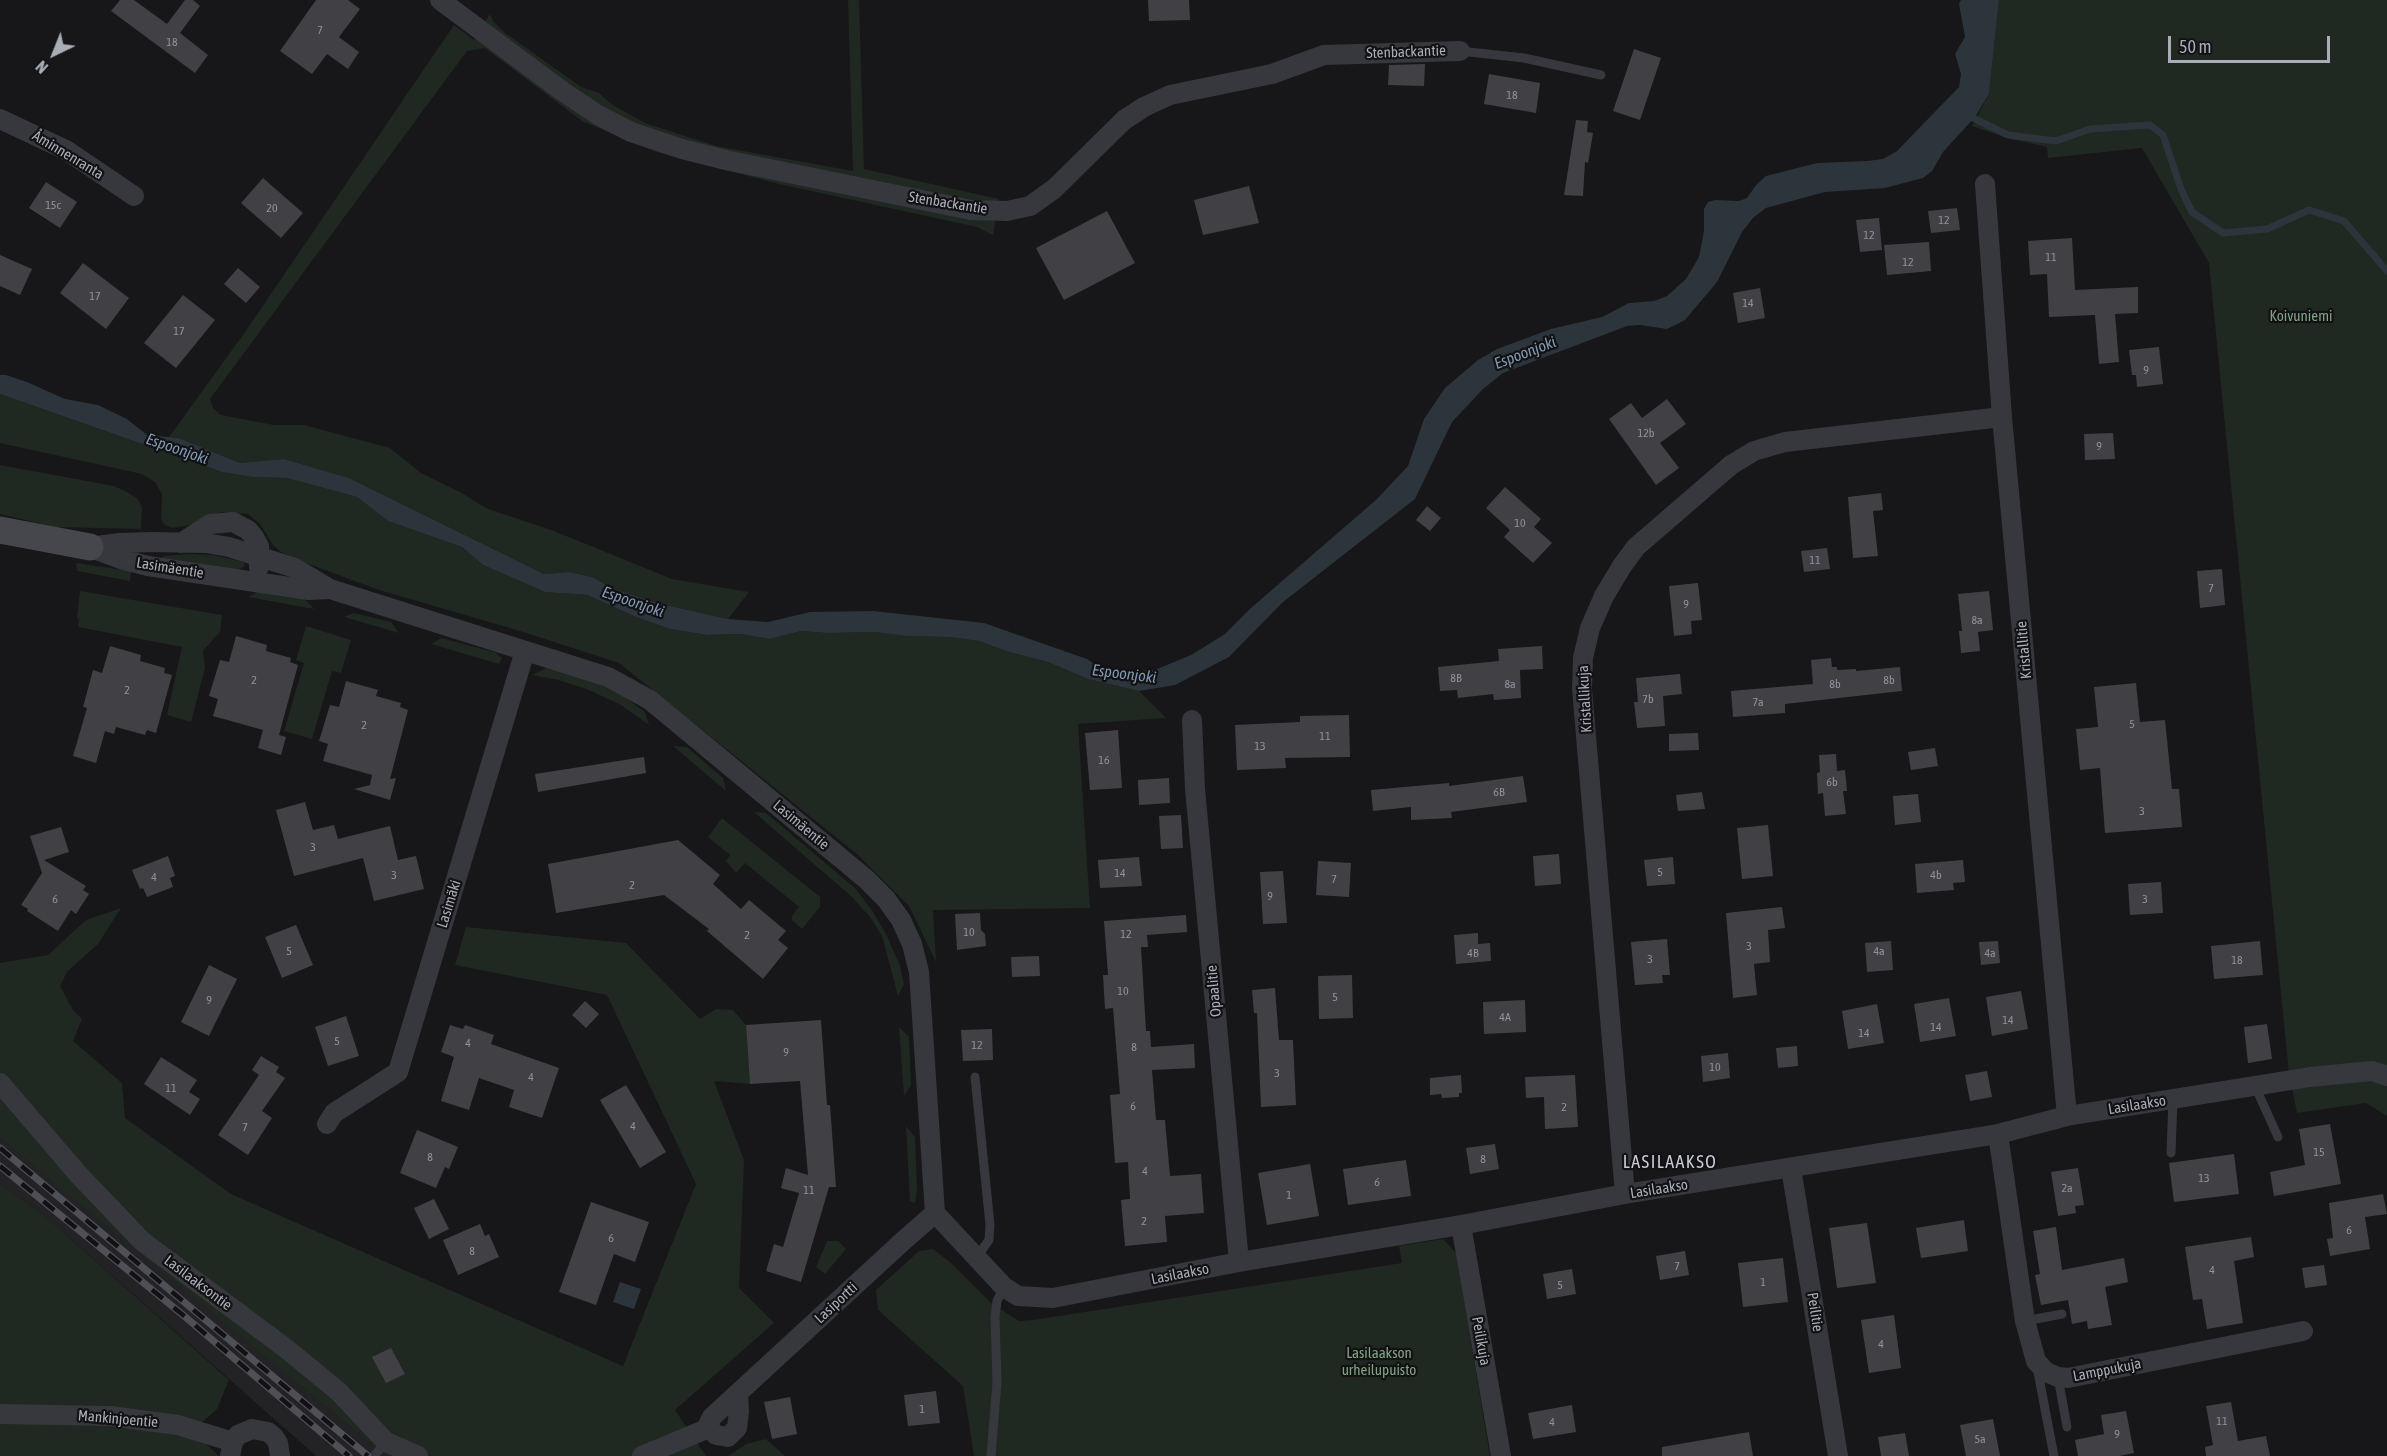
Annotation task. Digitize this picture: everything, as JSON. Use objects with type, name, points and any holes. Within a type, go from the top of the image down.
[{"type":"street","name":"Stenbackantie","points":[[440,0],[562,91],[598,115],[632,132],[730,161],[971,210],[1007,211],[1030,206],[1054,189],[1124,120],[1144,107],[1170,95],[1272,74],[1324,55],[1460,51]]},
{"type":"street","name":"Åminnenranta","points":[[0,118],[66,150],[134,195]]},
{"type":"street","name":"Kristallitie","points":[[1985,184],[2002,417],[2067,1116]]},
{"type":"street","name":"Kristallikuja","points":[[1624,1194],[1582,689],[1582,658],[1590,628],[1604,596],[1636,547],[1731,465],[1754,451],[1785,442],[2002,417]]},
{"type":"street","name":"Lasimäentie","points":[[90,547],[120,543],[181,543],[210,524],[232,522],[248,530],[254,537],[260,557],[295,568],[330,590],[608,677],[650,700],[866,879],[886,899],[901,920],[912,944],[919,972],[934,1213]]},
{"type":"street","name":"Lasimäentie","points":[[0,530],[90,547],[148,566],[309,590],[330,590]]},
{"type":"street","points":[[252,580],[259,566],[260,557]]},
{"type":"street","name":"Lasimäki","points":[[327,1124],[334,1113],[398,1072],[525,651]]},
{"type":"street","name":"Opaalitie","points":[[1192,720],[1196,800],[1239,1262]]},
{"type":"street","name":"Lasilaakso","points":[[1004,1287],[1017,1296],[1053,1298],[1239,1262],[1461,1225],[1624,1194],[1998,1134],[2067,1116],[2310,1077],[2372,1071],[2387,1076]]},
{"type":"street","name":"Lasilaaksontie","points":[[0,1083],[78,1174],[142,1241],[288,1350],[339,1392],[380,1449],[418,1456]]},
{"type":"street","points":[[1998,1134],[2025,1321],[2036,1361]]},
{"type":"street","name":"Peilitie","points":[[1791,1168],[1838,1456]]},
{"type":"street","points":[[934,1213],[1004,1287]]},
{"type":"street","name":"Lasiportti","points":[[642,1456],[709,1428],[712,1417],[934,1213]]},
{"type":"street","name":"Peilikuja","points":[[1461,1225],[1501,1456]]},
{"type":"street","name":"Lamppukuja","points":[[2036,1361],[2046,1372],[2068,1378],[2303,1331]]},
{"type":"street","name":"Mankinjoentie","points":[[0,1414],[110,1416],[178,1425],[231,1449],[244,1431],[260,1429],[274,1437],[278,1443],[280,1456]]},
{"type":"lane","points":[[1460,51],[1524,58],[1600,75]]},
{"type":"lane","points":[[975,1077],[990,1225],[989,1240],[976,1258]]},
{"type":"lane","points":[[2255,1086],[2278,1137]]},
{"type":"lane","points":[[2171,1153],[2173,1100]]},
{"type":"lane","points":[[991,1456],[997,1382],[995,1317],[1004,1287]]},
{"type":"lane","points":[[2025,1321],[2062,1314]]},
{"type":"lane","points":[[2036,1361],[2054,1456]]},
{"type":"lane","points":[[2058,1377],[2067,1427]]},
{"type":"shaded area","points":[[0,1138],[386,1456],[316,1456],[45,1216],[0,1183]]},
{"type":"green space","points":[[848,0],[859,0],[864,169],[999,199],[993,235],[977,227],[779,184],[657,152],[582,121],[485,48],[467,51],[210,399],[213,408],[221,415],[274,425],[304,425],[390,448],[421,473],[488,509],[554,531],[672,579],[749,592],[728,619],[661,604],[614,589],[592,577],[570,572],[544,574],[349,478],[284,459],[240,463],[179,438],[169,437],[245,332],[454,25],[474,40],[490,14],[493,21],[504,32],[581,87],[599,93],[611,104],[645,123],[716,146],[853,171]]},
{"type":"green space","name":"Koivuniemi","points":[[1999,0],[2387,0],[2387,1116],[2366,1103],[2297,1113],[2289,1074],[2209,263],[2142,148],[2048,158],[2047,147],[2007,138],[1972,126],[1989,94]]},
{"type":"green space","points":[[0,394],[222,472],[252,477],[287,478],[357,497],[388,521],[462,547],[483,565],[545,592],[587,595],[670,629],[707,635],[740,634],[770,639],[801,631],[875,632],[979,641],[1048,662],[1088,679],[1139,691],[1166,718],[1078,724],[1090,908],[933,910],[936,962],[909,906],[858,855],[619,663],[520,631],[379,590],[298,560],[281,552],[273,545],[260,524],[248,514],[221,512],[190,525],[172,528],[164,524],[161,518],[162,494],[155,482],[142,474],[0,443]]},
{"type":"green space","points":[[0,465],[114,486],[137,498],[142,507],[141,529],[55,527],[0,514]]},
{"type":"green space","points":[[213,555],[243,562],[245,566],[238,570],[163,559],[163,556]]},
{"type":"green space","points":[[76,563],[131,571],[130,581],[77,571]]},
{"type":"green space","points":[[80,591],[222,615],[220,632],[203,651],[205,668],[191,722],[167,715],[182,647],[78,627]]},
{"type":"green space","points":[[259,591],[304,598],[314,609],[248,597]]},
{"type":"green space","points":[[354,613],[391,622],[399,633],[344,617]]},
{"type":"green space","points":[[306,626],[351,640],[341,673],[332,671],[312,739],[284,731],[304,663],[296,660]]},
{"type":"green space","points":[[441,638],[494,652],[502,658],[499,664],[431,644]]},
{"type":"green space","points":[[546,668],[593,681],[623,696],[645,712],[649,725],[621,705],[589,690],[559,680],[532,675]]},
{"type":"green space","points":[[673,746],[687,747],[723,778],[726,791]]},
{"type":"green space","points":[[754,812],[766,813],[856,889],[887,936],[900,966],[904,984],[898,996],[882,936],[870,917],[852,897]]},
{"type":"green space","points":[[722,818],[820,897],[820,907],[802,929],[792,920],[792,916],[799,907],[745,863],[736,873],[726,861],[730,855],[708,837]]},
{"type":"green space","points":[[121,908],[98,944],[67,972],[60,986],[73,1010],[82,1019],[73,1041],[122,1083],[125,1118],[231,1194],[623,1366],[696,1184],[607,995],[455,965],[466,927],[626,943],[700,1019],[716,1009],[733,1010],[746,1025],[750,1084],[714,1081],[744,1160],[739,1288],[774,1323],[675,1410],[706,1456],[386,1456],[0,1138],[0,963],[48,955],[86,920]]},
{"type":"green space","points":[[899,1027],[909,1037],[911,1085],[904,1096]]},
{"type":"green space","points":[[906,1126],[915,1137],[917,1191],[915,1203],[910,1201]]},
{"type":"green space","points":[[0,1183],[45,1216],[229,1380],[217,1409],[188,1435],[204,1442],[219,1456],[0,1456]]},
{"type":"green space","name":"Lasilaakson urheilupuisto","points":[[1443,1239],[1456,1253],[1490,1456],[974,1456],[963,1386],[878,1310],[876,1290],[919,1251],[933,1249],[950,1262],[992,1304],[1019,1321],[1402,1263],[1399,1246]]},
{"type":"green space","points":[[827,1241],[838,1241],[846,1249],[825,1274],[816,1267]]},
{"type":"green space","points":[[766,1439],[785,1456],[728,1456],[746,1444]]},
{"type":"water","name":"Espoonjoki","points":[[1961,0],[1999,0],[1989,94],[1975,117],[1943,152],[1932,171],[1923,178],[1885,188],[1825,192],[1766,208],[1753,218],[1742,232],[1717,282],[1685,320],[1667,329],[1640,325],[1627,326],[1503,373],[1483,389],[1452,422],[1415,499],[1283,602],[1229,657],[1175,685],[1139,691],[1088,679],[1048,662],[979,641],[950,637],[907,636],[875,632],[801,631],[770,639],[740,634],[707,635],[670,629],[587,595],[545,592],[483,565],[462,547],[388,521],[357,497],[287,478],[252,477],[222,472],[0,394],[0,375],[6,375],[65,399],[98,405],[127,419],[147,435],[179,438],[240,463],[284,459],[349,478],[544,574],[570,572],[592,577],[614,589],[661,604],[728,619],[768,622],[810,612],[873,611],[984,623],[1087,659],[1099,667],[1120,672],[1155,670],[1191,655],[1225,634],[1251,608],[1377,499],[1408,466],[1424,419],[1445,388],[1478,360],[1497,349],[1551,329],[1602,317],[1629,303],[1654,301],[1667,296],[1686,279],[1699,257],[1704,231],[1704,209],[1708,202],[1739,201],[1747,198],[1766,176],[1817,163],[1883,159],[1897,151],[1959,87],[1961,74],[1955,54],[1965,37],[1959,4]]},
{"type":"water","points":[[620,1282],[641,1289],[634,1309],[613,1302]]},
{"type":"building","points":[[120,0],[134,0],[167,24],[185,0],[193,0],[200,6],[180,33],[208,55],[195,73],[111,11]]},
{"type":"building","points":[[316,0],[348,0],[360,9],[339,37],[359,52],[348,69],[327,54],[312,74],[280,51]]},
{"type":"building","points":[[1148,0],[1189,0],[1190,20],[1149,21]]},
{"type":"building","points":[[1634,49],[1661,58],[1640,120],[1613,111]]},
{"type":"building","points":[[1425,64],[1424,86],[1388,85],[1389,65]]},
{"type":"building","points":[[1489,74],[1540,83],[1536,113],[1484,104]]},
{"type":"building","points":[[1576,120],[1588,121],[1587,132],[1593,133],[1588,163],[1585,162],[1583,196],[1564,195]]},
{"type":"building","points":[[263,178],[303,213],[281,238],[241,203]]},
{"type":"building","points":[[46,182],[77,202],[60,228],[29,208]]},
{"type":"building","points":[[1249,186],[1259,223],[1203,235],[1194,200]]},
{"type":"building","points":[[1957,208],[1960,230],[1931,233],[1928,211]]},
{"type":"building","points":[[1107,211],[1135,263],[1064,300],[1036,248]]},
{"type":"building","points":[[1879,218],[1882,250],[1860,252],[1856,220]]},
{"type":"building","points":[[2072,238],[2075,290],[2138,287],[2138,313],[2115,314],[2119,362],[2099,364],[2095,315],[2049,317],[2047,274],[2030,275],[2028,241]]},
{"type":"building","points":[[1929,242],[1931,271],[1887,275],[1884,245]]},
{"type":"building","points":[[0,255],[32,269],[20,295],[0,286]]},
{"type":"building","points":[[83,263],[129,298],[106,329],[60,293]]},
{"type":"building","points":[[238,268],[260,287],[246,303],[224,284]]},
{"type":"building","points":[[1760,288],[1765,318],[1738,323],[1733,293]]},
{"type":"building","points":[[183,295],[215,320],[176,368],[144,343]]},
{"type":"building","points":[[2159,347],[2163,384],[2137,387],[2136,375],[2132,375],[2129,350]]},
{"type":"building","points":[[1667,399],[1686,424],[1660,443],[1679,468],[1656,485],[1609,419],[1631,403],[1642,418]]},
{"type":"building","points":[[2113,433],[2115,459],[2085,460],[2084,434]]},
{"type":"building","points":[[1505,487],[1541,519],[1534,527],[1552,543],[1533,563],[1504,537],[1510,530],[1486,508]]},
{"type":"building","points":[[1881,493],[1883,510],[1873,511],[1878,556],[1853,558],[1848,497]]},
{"type":"building","points":[[1427,506],[1441,518],[1430,531],[1416,520]]},
{"type":"building","points":[[1827,548],[1830,569],[1804,572],[1801,551]]},
{"type":"building","points":[[2222,569],[2225,605],[2200,608],[2197,571]]},
{"type":"building","points":[[1698,583],[1702,620],[1691,621],[1692,634],[1674,636],[1669,586]]},
{"type":"building","points":[[1989,591],[1993,630],[1978,632],[1980,651],[1961,653],[1959,631],[1962,631],[1958,594]]},
{"type":"building","points":[[236,636],[267,645],[266,651],[291,658],[290,662],[298,665],[279,735],[286,737],[281,755],[258,748],[263,730],[213,716],[218,699],[209,696],[220,660],[229,662]]},
{"type":"building","points":[[110,646],[141,655],[140,661],[165,668],[164,673],[172,675],[156,733],[147,730],[145,735],[116,727],[114,734],[105,731],[96,763],[73,756],[87,708],[83,707],[93,670],[102,673]]},
{"type":"building","points":[[1542,646],[1543,669],[1520,670],[1521,698],[1494,700],[1493,694],[1458,698],[1457,690],[1440,691],[1438,667],[1499,661],[1498,649]]},
{"type":"building","points":[[1831,658],[1832,667],[1837,667],[1837,670],[1856,669],[1856,671],[1900,667],[1902,691],[1785,704],[1785,713],[1733,717],[1731,691],[1813,684],[1811,660]]},
{"type":"building","points":[[1680,674],[1682,694],[1663,696],[1665,726],[1637,728],[1634,702],[1638,702],[1636,678]]},
{"type":"building","points":[[346,681],[378,690],[376,696],[401,703],[400,707],[408,710],[390,779],[396,778],[390,800],[354,789],[370,785],[372,775],[323,761],[328,744],[319,741],[330,705],[339,707]]},
{"type":"building","points":[[2136,683],[2140,722],[2165,720],[2172,789],[2179,789],[2182,827],[2105,833],[2100,768],[2080,770],[2076,729],[2098,727],[2094,687]]},
{"type":"building","points":[[1349,715],[1350,757],[1285,758],[1286,768],[1237,770],[1235,725],[1300,722],[1300,716]]},
{"type":"building","points":[[1118,730],[1122,788],[1090,790],[1085,733]]},
{"type":"building","points":[[1698,733],[1699,750],[1669,751],[1669,734]]},
{"type":"building","points":[[1935,748],[1938,766],[1911,770],[1908,752]]},
{"type":"building","points":[[1836,754],[1837,771],[1845,770],[1847,791],[1843,791],[1846,814],[1825,816],[1823,793],[1818,794],[1819,755]]},
{"type":"building","points":[[644,757],[646,773],[538,792],[535,774]]},
{"type":"building","points":[[1523,776],[1527,802],[1451,812],[1452,818],[1411,820],[1411,807],[1373,811],[1371,790],[1449,783],[1449,786]]},
{"type":"building","points":[[1169,778],[1170,803],[1139,805],[1138,780]]},
{"type":"building","points":[[1702,792],[1705,809],[1678,811],[1676,795]]},
{"type":"building","points":[[1918,794],[1921,822],[1895,825],[1893,796]]},
{"type":"building","points":[[305,802],[313,830],[334,825],[338,839],[390,826],[398,860],[416,856],[424,889],[374,901],[363,858],[294,876],[276,810]]},
{"type":"building","points":[[1181,815],[1183,848],[1161,849],[1159,816]]},
{"type":"building","points":[[1768,825],[1773,876],[1742,879],[1737,828]]},
{"type":"building","points":[[61,827],[69,852],[44,860],[86,886],[83,890],[89,894],[76,914],[71,910],[58,931],[21,905],[42,873],[30,836]]},
{"type":"building","points":[[678,840],[720,875],[713,884],[741,909],[749,900],[786,931],[778,940],[788,948],[763,979],[707,931],[709,929],[664,895],[556,913],[548,864]]},
{"type":"building","points":[[1559,854],[1561,884],[1535,886],[1533,856]]},
{"type":"building","points":[[168,856],[175,876],[170,878],[173,887],[147,897],[143,888],[140,889],[132,870]]},
{"type":"building","points":[[1139,857],[1142,886],[1100,888],[1098,860]]},
{"type":"building","points":[[1673,857],[1675,884],[1647,886],[1644,860]]},
{"type":"building","points":[[1963,860],[1965,882],[1953,883],[1954,890],[1917,893],[1915,864]]},
{"type":"building","points":[[1318,861],[1351,863],[1349,897],[1316,895]]},
{"type":"building","points":[[1283,871],[1287,923],[1263,924],[1260,872]]},
{"type":"building","points":[[2161,882],[2163,913],[2130,915],[2128,884]]},
{"type":"building","points":[[1782,907],[1785,928],[1768,930],[1770,962],[1754,964],[1757,995],[1733,998],[1726,913]]},
{"type":"building","points":[[980,913],[981,930],[985,934],[986,946],[957,950],[955,914]]},
{"type":"building","points":[[1186,915],[1187,932],[1147,935],[1148,947],[1141,947],[1146,1031],[1150,1031],[1151,1047],[1194,1044],[1195,1068],[1152,1070],[1156,1120],[1165,1120],[1170,1176],[1201,1174],[1204,1213],[1165,1216],[1167,1242],[1125,1246],[1121,1200],[1130,1199],[1128,1162],[1115,1163],[1110,1095],[1120,1094],[1113,1008],[1105,1009],[1103,975],[1108,975],[1104,921]]},
{"type":"building","points":[[296,925],[313,965],[282,978],[265,937]]},
{"type":"building","points":[[1478,933],[1478,944],[1490,943],[1491,961],[1456,964],[1454,935]]},
{"type":"building","points":[[1667,939],[1670,975],[1662,975],[1663,983],[1635,985],[1631,942]]},
{"type":"building","points":[[1891,941],[1893,970],[1867,972],[1865,943]]},
{"type":"building","points":[[1998,941],[2000,963],[1981,965],[1979,942]]},
{"type":"building","points":[[2260,941],[2263,975],[2214,979],[2211,946]]},
{"type":"building","points":[[1039,956],[1040,976],[1012,977],[1011,957]]},
{"type":"building","points":[[209,965],[237,979],[209,1036],[181,1022]]},
{"type":"building","points":[[1352,975],[1353,1018],[1319,1019],[1318,976]]},
{"type":"building","points":[[1275,988],[1279,1040],[1293,1040],[1296,1105],[1261,1107],[1257,1013],[1254,1013],[1252,990]]},
{"type":"building","points":[[2021,991],[2028,1029],[1992,1036],[1986,997]]},
{"type":"building","points":[[1949,998],[1956,1036],[1920,1042],[1914,1004]]},
{"type":"building","points":[[1525,1000],[1526,1032],[1484,1034],[1483,1002]]},
{"type":"building","points":[[585,1001],[599,1014],[586,1028],[572,1015]]},
{"type":"building","points":[[1877,1004],[1884,1043],[1848,1049],[1842,1011]]},
{"type":"building","points":[[346,1016],[359,1056],[328,1066],[315,1027]]},
{"type":"building","points":[[821,1020],[836,1187],[829,1187],[801,1282],[766,1271],[774,1244],[783,1247],[799,1193],[781,1188],[786,1168],[808,1175],[800,1081],[750,1084],[746,1025]]},
{"type":"building","points":[[2267,1024],[2272,1059],[2248,1063],[2244,1027]]},
{"type":"building","points":[[450,1025],[463,1029],[465,1025],[494,1035],[491,1044],[559,1068],[542,1118],[509,1107],[514,1090],[479,1078],[469,1110],[441,1101],[454,1057],[441,1052]]},
{"type":"building","points":[[992,1029],[993,1060],[963,1061],[961,1030]]},
{"type":"building","points":[[1797,1046],[1798,1066],[1778,1068],[1776,1048]]},
{"type":"building","points":[[1728,1053],[1730,1078],[1703,1082],[1701,1056]]},
{"type":"building","points":[[261,1056],[279,1067],[276,1072],[285,1078],[262,1111],[272,1118],[248,1155],[218,1135],[259,1075],[252,1070]]},
{"type":"building","points":[[161,1057],[197,1080],[189,1092],[200,1099],[190,1115],[144,1084]]},
{"type":"building","points":[[1987,1071],[1992,1097],[1970,1101],[1965,1075]]},
{"type":"building","points":[[1461,1075],[1462,1093],[1459,1093],[1459,1097],[1442,1098],[1441,1094],[1430,1095],[1430,1078]]},
{"type":"building","points":[[1575,1075],[1578,1127],[1545,1129],[1544,1097],[1526,1098],[1525,1077]]},
{"type":"building","points":[[626,1085],[666,1152],[640,1168],[600,1100]]},
{"type":"building","points":[[2330,1124],[2341,1184],[2274,1196],[2270,1172],[2305,1165],[2299,1129]]},
{"type":"building","points":[[417,1130],[458,1147],[449,1169],[445,1167],[436,1188],[400,1173]]},
{"type":"building","points":[[1495,1144],[1499,1169],[1470,1174],[1466,1148]]},
{"type":"building","points":[[2234,1154],[2239,1194],[2174,1202],[2169,1163]]},
{"type":"building","points":[[1406,1160],[1411,1196],[1348,1205],[1343,1169]]},
{"type":"building","points":[[1310,1164],[1319,1216],[1267,1225],[1258,1173]]},
{"type":"building","points":[[2078,1168],[2084,1205],[2075,1206],[2076,1213],[2058,1216],[2051,1172]]},
{"type":"building","points":[[2383,1194],[2387,1214],[2365,1217],[2370,1249],[2330,1256],[2327,1239],[2333,1238],[2329,1203]]},
{"type":"building","points":[[434,1199],[449,1229],[429,1239],[414,1208]]},
{"type":"building","points":[[591,1202],[649,1222],[635,1262],[614,1254],[596,1305],[559,1292]]},
{"type":"building","points":[[1964,1220],[1968,1251],[1921,1258],[1916,1228]]},
{"type":"building","points":[[1867,1223],[1876,1283],[1837,1288],[1829,1228]]},
{"type":"building","points":[[480,1224],[485,1236],[489,1234],[499,1257],[458,1275],[443,1240]]},
{"type":"building","points":[[2056,1227],[2062,1270],[2124,1258],[2128,1282],[2105,1287],[2112,1325],[2088,1329],[2087,1321],[2072,1324],[2068,1300],[2041,1305],[2035,1275],[2040,1274],[2033,1231]]},
{"type":"building","points":[[2251,1237],[2254,1257],[2234,1261],[2243,1323],[2207,1329],[2202,1299],[2193,1300],[2185,1247]]},
{"type":"building","points":[[1685,1251],[1689,1275],[1660,1280],[1656,1256]]},
{"type":"building","points":[[1783,1258],[1788,1302],[1743,1307],[1738,1263]]},
{"type":"building","points":[[2324,1265],[2327,1285],[2305,1288],[2302,1268]]},
{"type":"building","points":[[1572,1269],[1576,1294],[1547,1299],[1543,1274]]},
{"type":"building","points":[[1894,1315],[1901,1368],[1869,1373],[1861,1320]]},
{"type":"building","points":[[391,1348],[405,1374],[386,1383],[372,1357]]},
{"type":"building","points":[[936,1391],[940,1423],[908,1426],[904,1395]]},
{"type":"building","points":[[790,1397],[797,1434],[772,1439],[764,1402]]},
{"type":"building","points":[[2231,1402],[2238,1441],[2266,1436],[2270,1456],[2206,1456],[2205,1447],[2213,1445],[2206,1406]]},
{"type":"building","points":[[1572,1405],[1576,1432],[1533,1439],[1528,1413]]},
{"type":"building","points":[[2126,1411],[2134,1453],[2119,1456],[2078,1456],[2075,1440],[2104,1434],[2101,1415]]},
{"type":"building","points":[[1993,1419],[2000,1456],[1966,1456],[1960,1425]]},
{"type":"building","points":[[1749,1432],[1753,1456],[1662,1456],[1662,1447]]},
{"type":"building","points":[[1905,1433],[1909,1456],[1881,1456],[1878,1437]]},
{"type":"waterway","points":[[1967,115],[2008,135],[2056,141],[2090,129],[2150,125],[2163,135],[2181,189],[2192,212],[2223,233],[2267,229],[2309,210],[2344,221],[2387,271]]},
{"type":"railway","points":[[0,1148],[368,1456]]},
{"type":"railway","points":[[0,1166],[183,1315],[349,1456]]},
{"type":"district","name":"LASILAAKSO","points":[[1670,1162]]}]
